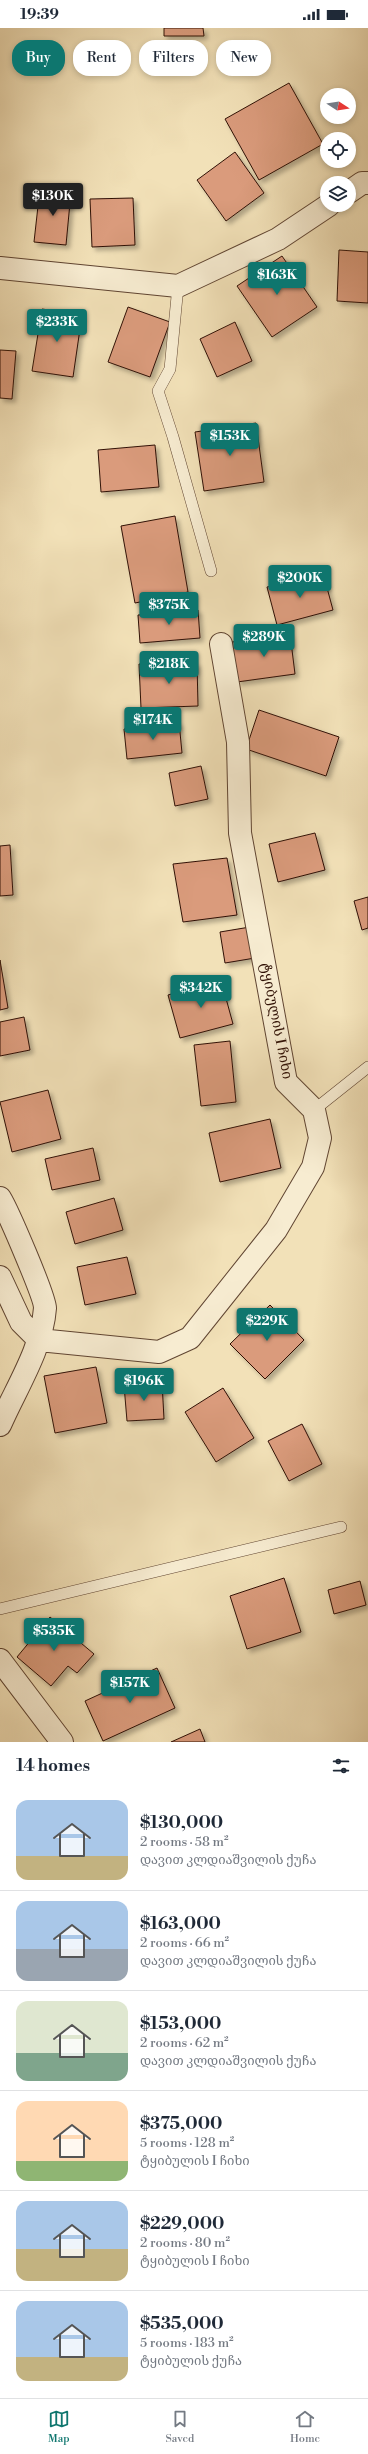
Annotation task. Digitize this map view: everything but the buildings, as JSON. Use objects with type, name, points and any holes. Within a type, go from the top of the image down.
[{"type":"street","points":[[356,187],[362,183],[368,183]]},
{"type":"street","points":[[0,268],[178,286],[278,240],[320,211]]},
{"type":"street","name":"ტყიბულის I ჩიხი","points":[[221,644],[238,742],[240,833],[286,1082],[314,1110]]},
{"type":"street","points":[[0,1277],[21,1322],[39,1340],[159,1352],[190,1338],[276,1230],[313,1168],[320,1138],[314,1110]]},
{"type":"street","points":[[0,1198],[9,1213],[45,1306],[39,1340],[0,1425]]},
{"type":"street","points":[[0,1660],[62,1742]]},
{"type":"lane","points":[[178,286],[170,369],[158,391],[174,437],[211,571]]},
{"type":"lane","points":[[314,1110],[368,1067]]},
{"type":"lane","points":[[0,1609],[341,1527]]}]
